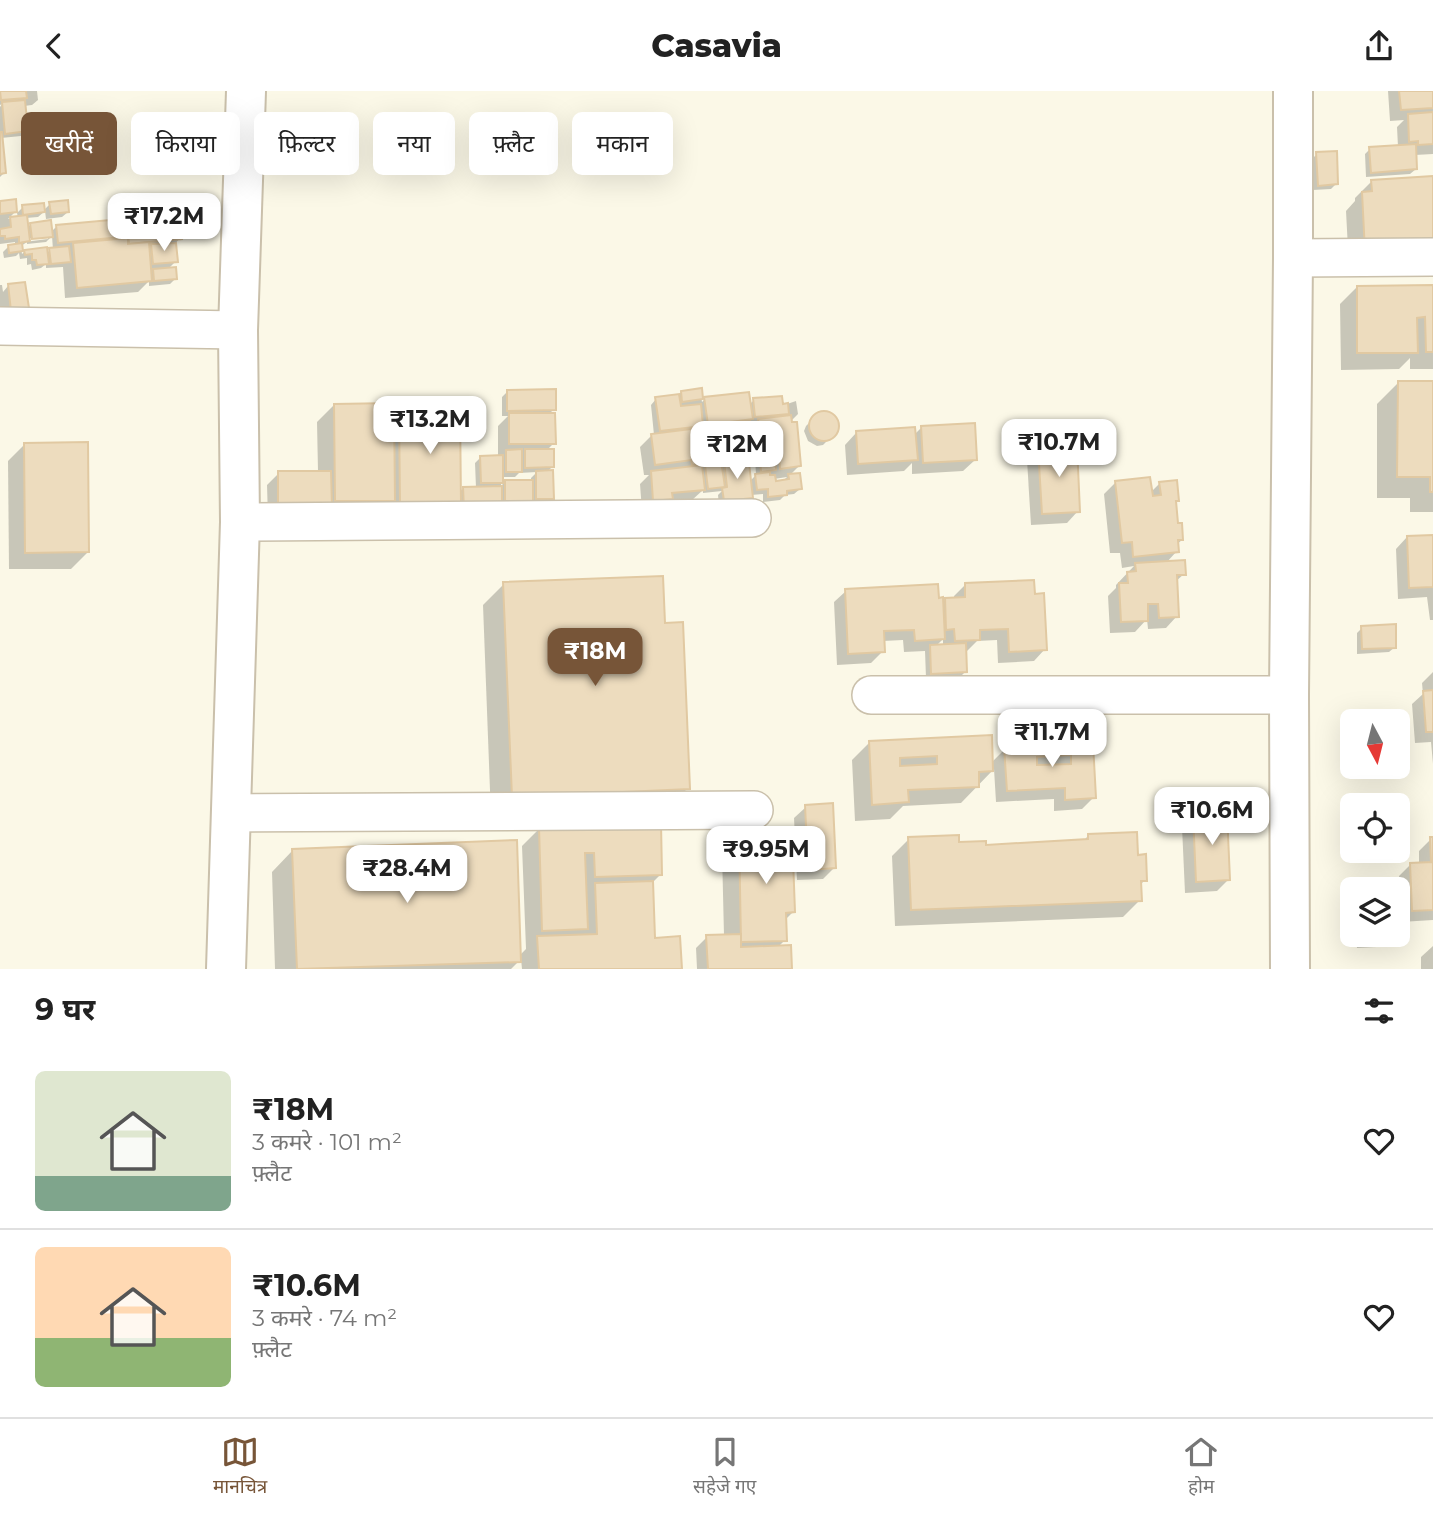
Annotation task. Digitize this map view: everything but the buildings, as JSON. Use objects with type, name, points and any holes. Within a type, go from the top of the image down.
[{"type":"street","points":[[226,969],[240,521],[237,330],[246,91]]},
{"type":"street","points":[[1290,969],[1293,91]]},
{"type":"street","points":[[1293,258],[1433,257]]},
{"type":"street","points":[[0,326],[237,330]]},
{"type":"street","points":[[240,521],[752,518]]},
{"type":"street","points":[[871,695],[1289,695]]},
{"type":"street","points":[[232,813],[754,810]]}]
